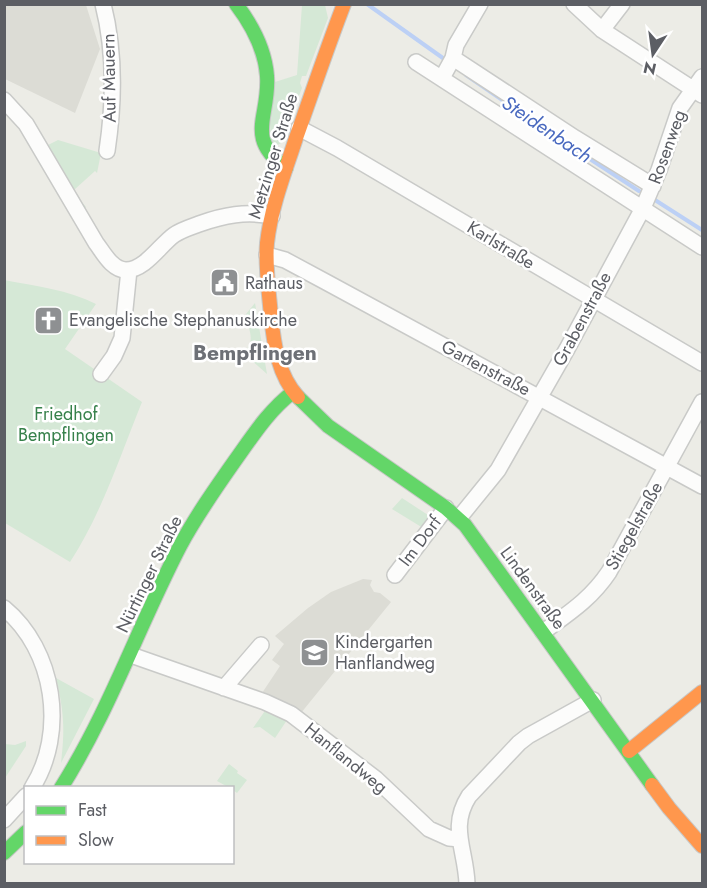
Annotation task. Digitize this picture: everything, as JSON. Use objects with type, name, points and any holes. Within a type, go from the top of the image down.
[{"type":"street","name":"Auf Mauern","points":[[103,4],[108,31],[112,98],[107,151]]},
{"type":"street","points":[[236,4],[252,25],[266,68],[267,96],[261,141],[267,154],[285,168]]},
{"type":"street","name":"Metzinger Straße","points":[[293,392],[281,369],[273,338],[268,295],[267,255],[272,216],[285,168],[344,4]]},
{"type":"street","points":[[442,78],[453,57],[456,45],[480,4]]},
{"type":"street","points":[[574,4],[602,30],[699,87]]},
{"type":"street","points":[[602,30],[622,4]]},
{"type":"street","points":[[453,57],[575,138],[653,186]]},
{"type":"street","points":[[416,62],[702,247]]},
{"type":"street","name":"Rosenweg","points":[[643,207],[653,186],[680,108],[699,87]]},
{"type":"street","points":[[4,100],[26,124],[78,213],[108,259],[116,266],[129,270],[141,264],[175,234],[184,230],[235,214],[255,213],[272,216]]},
{"type":"street","name":"Karlstraße","points":[[299,128],[346,153],[702,363]]},
{"type":"street","name":"Grabenstraße","points":[[459,518],[498,470],[643,207]]},
{"type":"street","name":"Gartenstraße","points":[[267,255],[285,260],[702,486]]},
{"type":"street","points":[[101,374],[114,356],[122,338],[129,270]]},
{"type":"street","name":"Lindenstraße","points":[[293,392],[306,408],[328,426],[459,518],[481,545],[628,751],[702,846]]},
{"type":"street","name":"Nürtinger Straße","points":[[62,786],[95,728],[174,556],[202,507],[272,411],[293,392]]},
{"type":"street","name":"Stiegelstraße","points":[[543,632],[588,599],[598,588],[702,402]]},
{"type":"street","name":"Im Dorf","points":[[395,575],[446,508]]},
{"type":"street","points":[[4,608],[23,627],[34,645],[49,691],[52,722],[50,742],[46,761],[33,786]]},
{"type":"street","points":[[224,688],[261,645]]},
{"type":"street","name":"Hanflandweg","points":[[130,655],[274,705],[291,714],[376,779],[429,829],[449,838],[460,839]]},
{"type":"street","points":[[628,751],[702,692]]},
{"type":"street","points":[[467,884],[458,825],[464,804],[519,743],[593,700]]},
{"type":"street","points":[[4,820],[24,798]]},
{"type":"street","points":[[4,853],[24,834]]},
{"type":"shaded area","points":[[4,5],[86,5],[100,49],[75,113],[5,79]]},
{"type":"shaded area","name":"Kindergarten Hanflandweg","points":[[363,579],[372,580],[370,585],[374,592],[380,593],[391,602],[301,713],[262,693],[280,666],[272,660],[284,644],[275,636],[331,592]]},
{"type":"green space","points":[[302,5],[325,5],[328,18],[306,76],[302,76],[300,83],[302,88],[281,143],[274,147],[271,146],[270,123],[275,82],[297,75]]},
{"type":"green space","points":[[58,140],[101,153],[97,173],[95,171],[74,190],[86,207],[82,211],[44,147]]},
{"type":"green space","name":"Friedhof Bempflingen","points":[[4,280],[63,292],[96,304],[65,349],[142,402],[92,524],[70,562],[5,523]]},
{"type":"green space","points":[[255,303],[267,374],[250,359],[241,355],[251,340],[246,314]]},
{"type":"green space","points":[[402,498],[428,515],[429,520],[423,528],[392,509]]},
{"type":"green space","points":[[56,678],[94,699],[61,763],[63,720]]},
{"type":"green space","points":[[267,708],[287,720],[275,738],[260,727],[253,728]]},
{"type":"green space","points":[[26,741],[26,746],[5,778],[5,744],[15,745]]},
{"type":"green space","points":[[229,764],[247,780],[237,793],[234,791],[234,786],[226,786],[217,781]]},
{"type":"waterway","name":"Steidenbach","points":[[367,4],[447,61]]},
{"type":"waterway","name":"Steidenbach","points":[[466,75],[639,191]]},
{"type":"waterway","name":"Steidenbach","points":[[655,200],[702,230]]},
{"type":"traffic: fast","points":[[236,4],[257,38],[266,66],[267,90],[262,136],[273,157],[286,168]]},
{"type":"traffic: fast","points":[[62,786],[109,699],[186,535],[254,434],[276,407],[293,392]]},
{"type":"traffic: fast","points":[[298,397],[328,426],[446,508],[465,525],[652,785]]},
{"type":"traffic: fast","points":[[4,853],[24,834]]},
{"type":"traffic: slow","points":[[298,397],[281,369],[276,349],[266,261],[267,243],[283,177],[344,4]]},
{"type":"traffic: slow","points":[[629,751],[702,692]]},
{"type":"traffic: slow","points":[[652,785],[702,846]]},
{"type":"place","name":"Rathaus","points":[[224,283]]},
{"type":"place","name":"Evangelische Stephanuskirche","points":[[48,320]]},
{"type":"place","name":"Kindergarten Hanflandweg","points":[[314,652]]},
{"type":"district","name":"Bempflingen","points":[[255,353]]}]
